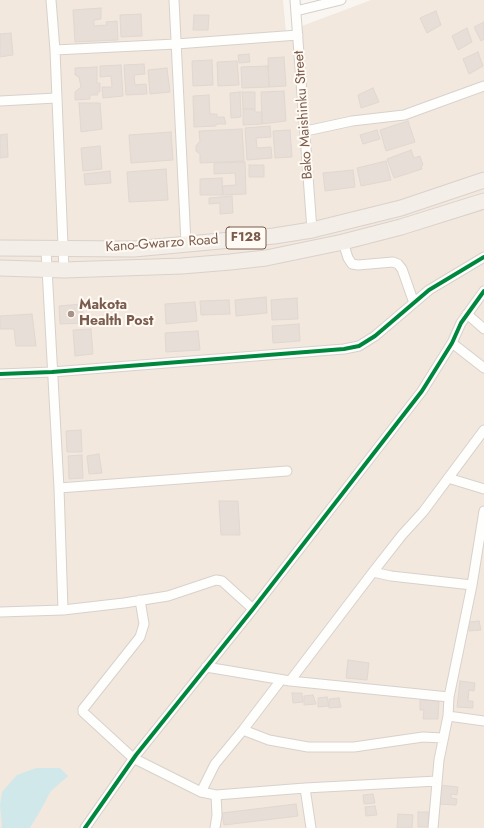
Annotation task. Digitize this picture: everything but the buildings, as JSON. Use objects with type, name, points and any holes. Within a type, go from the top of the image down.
[{"type":"main road","name":"Kano-Gwarzo Road","points":[[0,248],[46,250],[134,249],[274,236],[312,230],[401,208],[484,180]]},
{"type":"main road","name":"Kano-Gwarzo Road","points":[[0,268],[64,270],[182,266],[266,258],[344,242],[402,227],[484,201]]},
{"type":"street","points":[[51,0],[55,50],[64,270]]},
{"type":"street","points":[[174,0],[186,243]]},
{"type":"street","name":"Bako Maishinku Street","points":[[295,0],[306,131],[312,230]]},
{"type":"street","points":[[296,11],[341,0]]},
{"type":"street","points":[[55,50],[176,44],[298,35]]},
{"type":"street","points":[[306,131],[352,121],[404,116],[484,86]]},
{"type":"street","points":[[0,101],[56,98]]},
{"type":"street","points":[[344,242],[348,258],[352,264],[358,265],[393,262],[398,264],[402,269],[414,304]]},
{"type":"street","points":[[46,250],[59,488],[63,610]]},
{"type":"street","points":[[0,374],[52,372],[344,349],[359,346],[375,336],[429,290],[484,257]]},
{"type":"street","points":[[85,828],[133,758],[253,609],[422,391],[452,343],[467,314],[484,291]]},
{"type":"street","points":[[467,314],[484,329]]},
{"type":"street","points":[[452,343],[484,368]]},
{"type":"street","points":[[201,792],[215,764],[286,680],[402,535],[423,512],[484,430]]},
{"type":"street","points":[[59,488],[287,470]]},
{"type":"street","points":[[448,478],[484,489]]},
{"type":"street","points":[[433,828],[437,781],[443,738],[448,716],[449,697],[481,544],[484,511]]},
{"type":"street","points":[[373,572],[391,576],[472,585]]},
{"type":"street","points":[[0,612],[63,610],[168,596],[216,580],[222,581],[253,609]]},
{"type":"street","points":[[140,600],[144,624],[140,637],[83,709],[83,712],[133,758],[201,792],[216,795],[305,788],[437,781]]},
{"type":"street","points":[[206,667],[286,680],[449,697]]},
{"type":"street","points":[[448,716],[484,721]]},
{"type":"street","points":[[243,730],[269,740],[308,746],[354,747],[423,737],[443,738]]},
{"type":"street","points":[[305,788],[311,828]]},
{"type":"street","points":[[215,828],[217,815],[216,795]]},
{"type":"shaded area","points":[[0,0],[283,0],[286,32],[371,0],[484,0],[484,828],[0,828]]},
{"type":"water","points":[[36,768],[60,768],[68,776],[51,791],[30,828],[1,828],[0,805],[2,792],[17,775]]},
{"type":"cycle path","points":[[0,374],[52,372],[344,349],[359,346],[375,336],[429,290],[484,257]]},
{"type":"cycle path","points":[[85,828],[136,755],[253,609],[422,391],[452,343],[461,323],[484,291]]},
{"type":"place","name":"Makota Health Post","points":[[71,314]]}]
